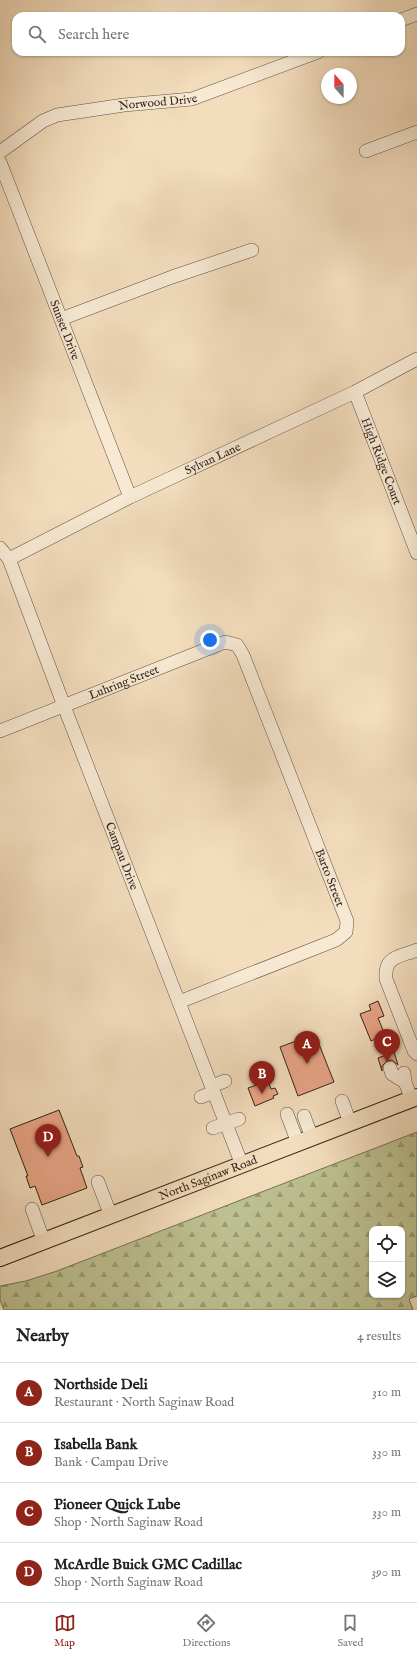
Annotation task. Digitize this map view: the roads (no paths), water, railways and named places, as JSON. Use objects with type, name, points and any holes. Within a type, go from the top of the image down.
[{"type":"main road","name":"North Saginaw Road","points":[[0,1258],[414,1098]]},
{"type":"street","points":[[405,18],[417,14]]},
{"type":"street","name":"Norwood Drive","points":[[0,152],[43,121],[57,115],[124,105],[192,99],[307,56]]},
{"type":"street","points":[[366,150],[417,132]]},
{"type":"street","name":"Sunset Drive","points":[[0,162],[130,497]]},
{"type":"street","points":[[61,319],[172,277],[252,250]]},
{"type":"street","name":"Sylvan Lane","points":[[9,559],[130,497],[355,392],[417,359]]},
{"type":"street","name":"High Ridge Court","points":[[355,392],[417,553]]},
{"type":"street","name":"Campau Drive","points":[[0,548],[9,559],[64,706],[242,1165]]},
{"type":"street","name":"Luhring Street","points":[[0,730],[225,642],[237,645],[243,655]]},
{"type":"street","name":"Barto Street","points":[[179,1002],[336,940],[346,932],[347,921],[243,655]]},
{"type":"street","points":[[417,950],[388,963],[385,970],[386,979],[414,1052],[417,1054]]},
{"type":"street","points":[[390,1068],[392,1074],[405,1078],[414,1098]]},
{"type":"street","points":[[201,1097],[225,1081]]},
{"type":"street","points":[[342,1101],[350,1123]]},
{"type":"street","points":[[287,1114],[305,1141]]},
{"type":"street","points":[[304,1116],[305,1141]]},
{"type":"street","points":[[213,1128],[239,1119]]},
{"type":"street","points":[[98,1182],[111,1216]]},
{"type":"street","points":[[32,1209],[44,1242]]},
{"type":"place","name":"Pioneer Quick Lube","points":[[387,1062]]},
{"type":"place","name":"Northside Deli","points":[[307,1064]]},
{"type":"place","name":"Isabella Bank","points":[[262,1094]]},
{"type":"place","name":"McArdle Buick GMC Cadillac","points":[[48,1157]]}]
